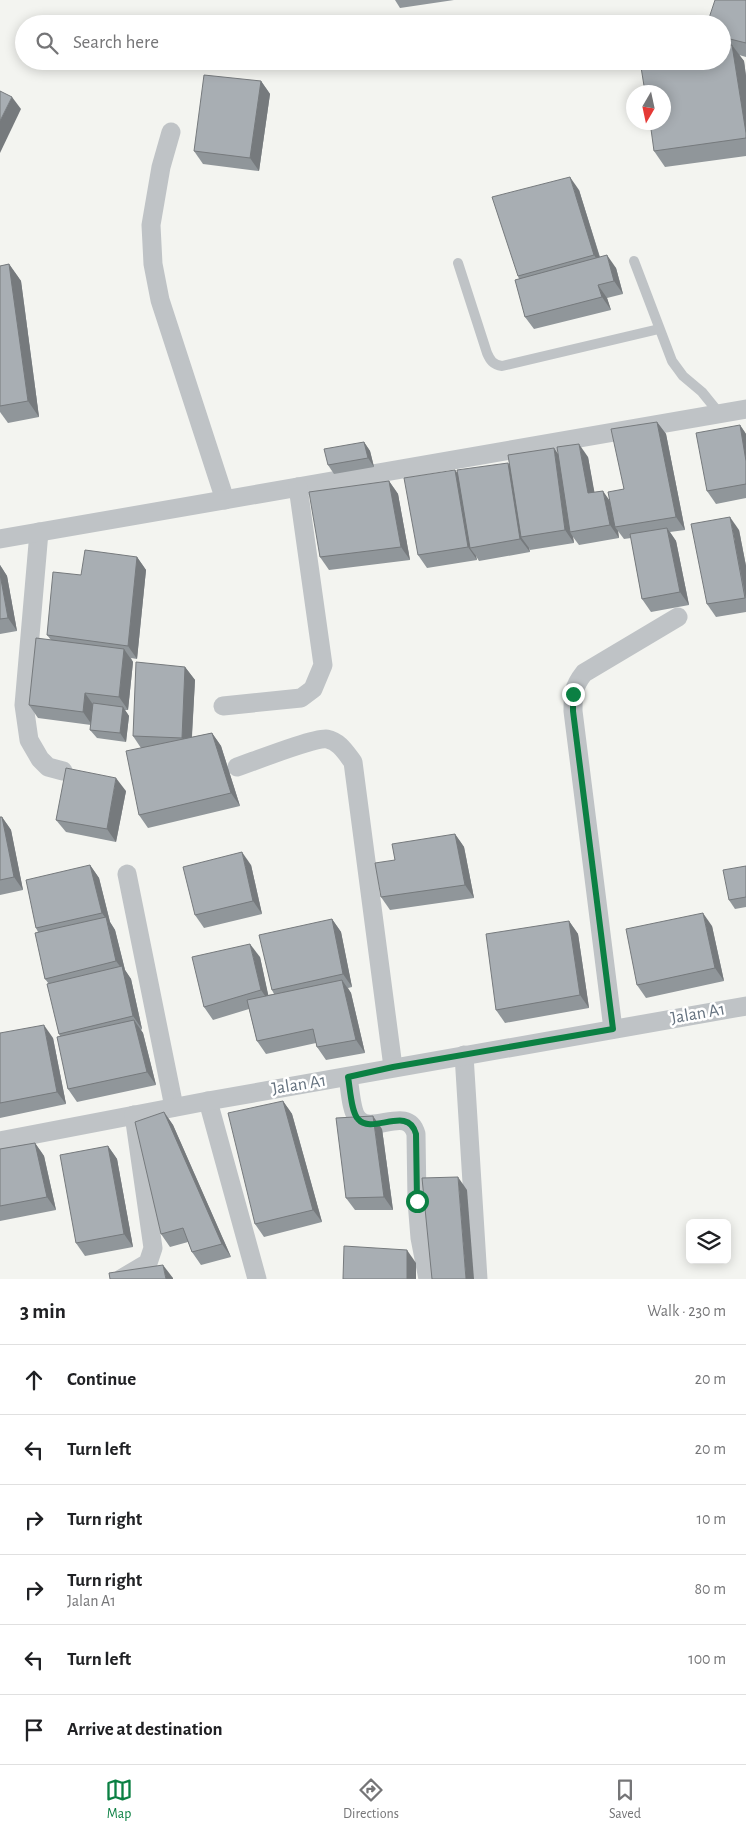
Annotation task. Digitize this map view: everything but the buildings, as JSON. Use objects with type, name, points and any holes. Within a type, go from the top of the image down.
[{"type":"street","points":[[171,132],[161,166],[151,225],[152,264],[160,300],[225,500]]},
{"type":"street","points":[[0,540],[746,409]]},
{"type":"street","points":[[223,706],[301,698],[314,689],[323,664],[298,487]]},
{"type":"street","points":[[39,532],[24,705],[29,740],[40,759],[48,767],[63,771]]},
{"type":"street","points":[[613,1029],[573,711],[573,694],[576,683],[584,673],[678,616]]},
{"type":"street","points":[[237,767],[312,741],[327,739],[342,747],[353,762],[393,1067]]},
{"type":"street","points":[[127,874],[174,1107]]},
{"type":"street","name":"Jalan A1","points":[[0,1141],[208,1100],[746,1006]]},
{"type":"street","points":[[464,1055],[478,1279]]},
{"type":"street","points":[[348,1077],[355,1113],[363,1123],[401,1121],[408,1122],[414,1127],[416,1134],[417,1201],[420,1238],[428,1279]]},
{"type":"street","points":[[208,1100],[257,1279]]},
{"type":"street","points":[[121,1279],[148,1263],[153,1248],[134,1115]]},
{"type":"lane","points":[[634,261],[672,361],[683,376],[702,392],[719,414]]},
{"type":"lane","points":[[458,263],[487,353],[497,365],[659,329]]},
{"type":"route","points":[[417,1201],[416,1134],[414,1127],[408,1122],[401,1121],[363,1123],[355,1113],[348,1077],[393,1067],[613,1029],[573,711],[573,694]]}]
